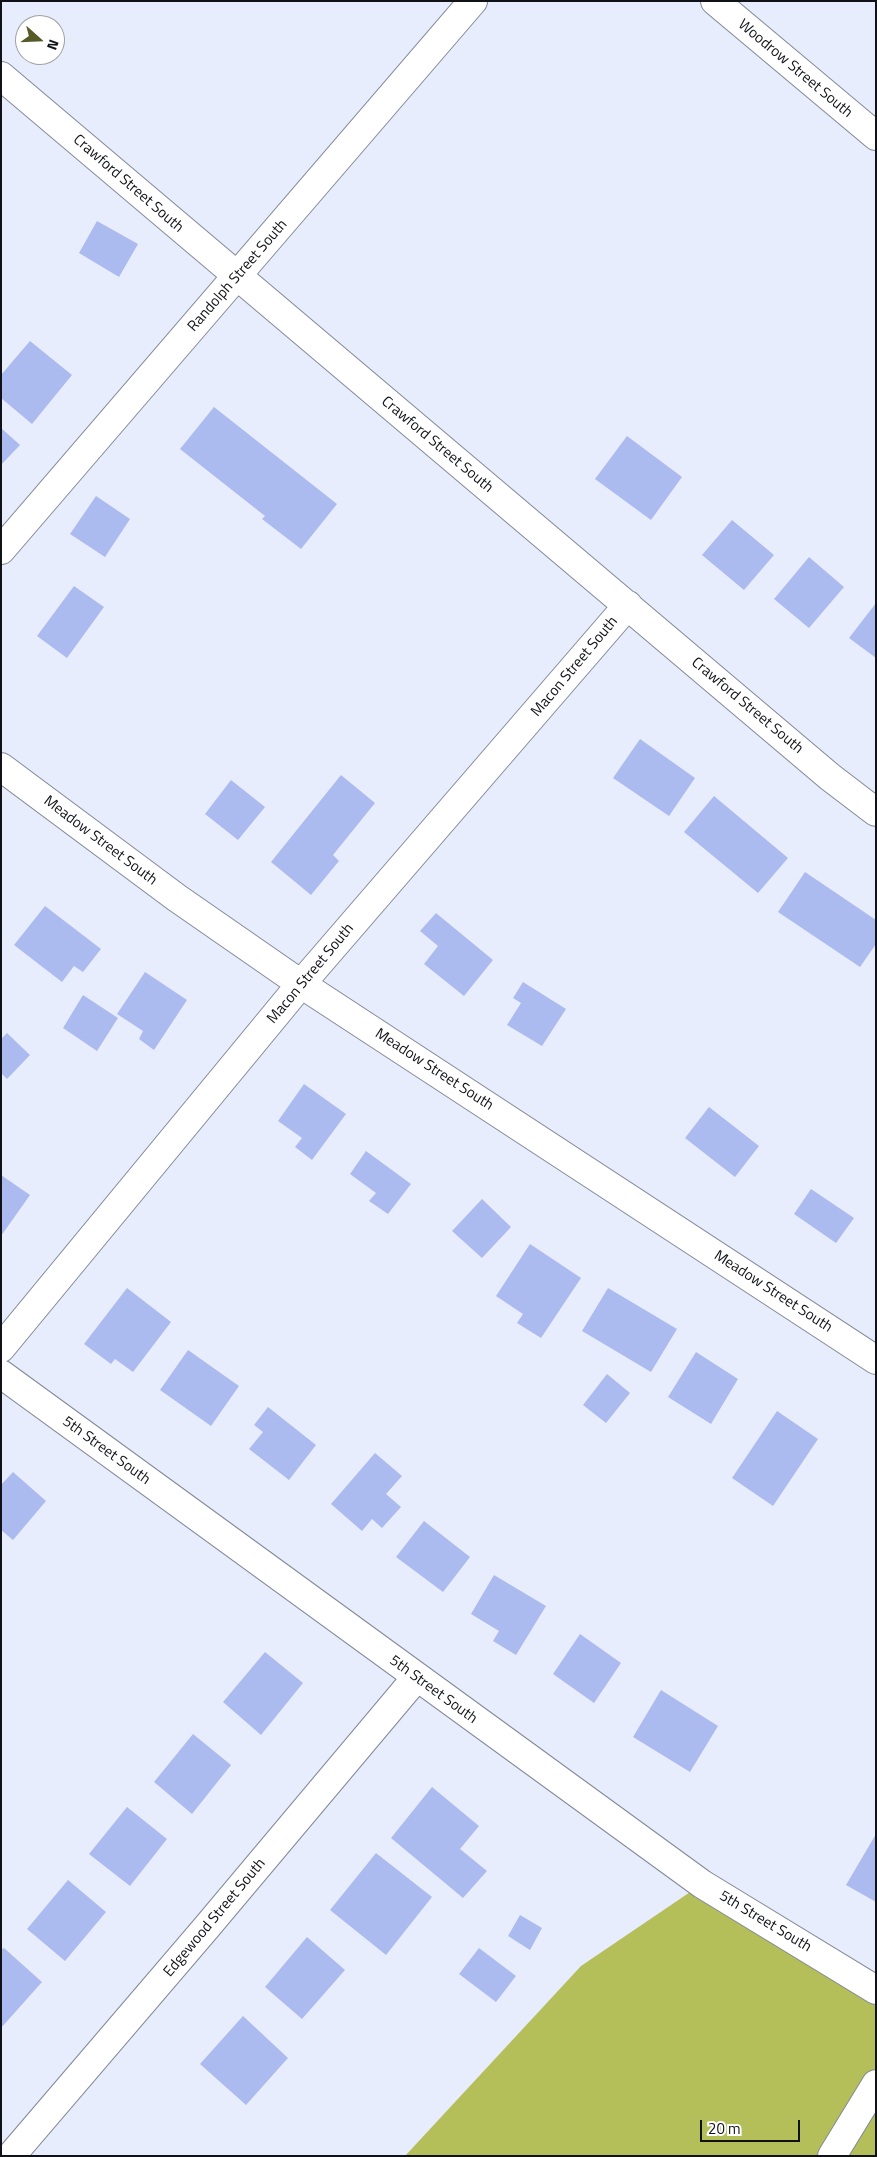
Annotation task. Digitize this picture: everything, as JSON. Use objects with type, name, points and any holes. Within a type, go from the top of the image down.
[{"type":"street","name":"Randolph Street South","points":[[1,550],[473,1]]},
{"type":"street","name":"Woodrow Street South","points":[[715,1],[876,136]]},
{"type":"street","name":"Crawford Street South","points":[[1,76],[830,777],[876,812]]},
{"type":"street","name":"Macon Street South","points":[[1,1348],[302,984],[628,605]]},
{"type":"street","name":"Meadow Street South","points":[[1,767],[177,898],[302,984],[876,1360]]},
{"type":"street","name":"5th Street South","points":[[1,1374],[416,1678],[702,1884],[876,1990]]},
{"type":"street","name":"Edgewood Street South","points":[[11,2156],[416,1678]]},
{"type":"street","points":[[832,2156],[876,2084]]},
{"type":"green space","points":[[702,1884],[876,1990],[876,2156],[405,2156],[581,1966]]},
{"type":"building","points":[[97,221],[138,244],[119,277],[79,253]]},
{"type":"building","points":[[30,341],[72,375],[32,424],[1,398],[1,375]]},
{"type":"building","points":[[214,407],[337,504],[301,549],[262,519],[265,516],[180,449]]},
{"type":"building","points":[[1,428],[20,445],[1,465]]},
{"type":"building","points":[[627,436],[682,477],[651,520],[595,479]]},
{"type":"building","points":[[96,496],[130,519],[105,557],[70,534]]},
{"type":"building","points":[[732,520],[774,555],[744,590],[702,555]]},
{"type":"building","points":[[809,557],[844,587],[809,628],[774,599]]},
{"type":"building","points":[[74,586],[104,607],[67,658],[37,636]]},
{"type":"building","points":[[876,603],[876,658],[849,638]]},
{"type":"building","points":[[640,739],[695,778],[669,816],[613,778]]},
{"type":"building","points":[[341,775],[375,803],[333,855],[339,861],[311,895],[271,862]]},
{"type":"building","points":[[231,780],[265,807],[238,840],[205,814]]},
{"type":"building","points":[[714,796],[788,858],[758,893],[684,832]]},
{"type":"building","points":[[805,872],[876,920],[876,944],[860,967],[778,912]]},
{"type":"building","points":[[45,906],[101,949],[83,972],[74,966],[62,982],[14,945]]},
{"type":"building","points":[[436,913],[493,960],[464,996],[424,964],[438,946],[420,931]]},
{"type":"building","points":[[145,972],[187,1000],[154,1050],[139,1039],[143,1031],[117,1014]]},
{"type":"building","points":[[523,982],[566,1009],[542,1046],[507,1025],[521,1003],[513,998]]},
{"type":"building","points":[[83,995],[118,1018],[97,1051],[63,1028]]},
{"type":"building","points":[[7,1033],[30,1055],[7,1079],[1,1073],[1,1039]]},
{"type":"building","points":[[304,1084],[346,1114],[312,1160],[295,1147],[302,1138],[278,1121]]},
{"type":"building","points":[[709,1107],[759,1146],[735,1177],[685,1138]]},
{"type":"building","points":[[366,1151],[411,1184],[388,1214],[369,1201],[376,1193],[350,1174]]},
{"type":"building","points":[[1,1175],[30,1195],[1,1236]]},
{"type":"building","points":[[811,1189],[854,1218],[836,1243],[794,1214]]},
{"type":"building","points":[[482,1199],[511,1227],[482,1258],[452,1231]]},
{"type":"building","points":[[530,1244],[581,1278],[541,1338],[517,1323],[523,1314],[496,1296]]},
{"type":"building","points":[[127,1288],[171,1322],[133,1372],[115,1359],[111,1364],[84,1344]]},
{"type":"building","points":[[608,1288],[677,1329],[651,1372],[582,1331]]},
{"type":"building","points":[[188,1350],[239,1386],[211,1426],[160,1390]]},
{"type":"building","points":[[696,1352],[738,1379],[711,1424],[668,1397]]},
{"type":"building","points":[[607,1374],[630,1393],[606,1423],[583,1405]]},
{"type":"building","points":[[268,1407],[316,1445],[289,1480],[249,1449],[263,1432],[254,1425]]},
{"type":"building","points":[[777,1411],[818,1439],[773,1506],[732,1478]]},
{"type":"building","points":[[375,1453],[402,1476],[386,1494],[401,1507],[382,1528],[372,1519],[362,1531],[331,1504]]},
{"type":"building","points":[[13,1472],[46,1501],[13,1540],[1,1530],[1,1485]]},
{"type":"building","points":[[424,1521],[470,1557],[443,1592],[396,1557]]},
{"type":"building","points":[[494,1575],[546,1606],[516,1655],[493,1641],[499,1631],[471,1614]]},
{"type":"building","points":[[580,1634],[621,1663],[594,1703],[553,1674]]},
{"type":"building","points":[[265,1652],[303,1683],[261,1735],[223,1702]]},
{"type":"building","points":[[661,1690],[718,1726],[690,1772],[633,1737]]},
{"type":"building","points":[[193,1734],[231,1765],[192,1814],[154,1782]]},
{"type":"building","points":[[432,1787],[479,1826],[460,1849],[487,1871],[463,1898],[391,1838]]},
{"type":"building","points":[[127,1807],[167,1839],[130,1886],[89,1854]]},
{"type":"building","points":[[876,1834],[876,1902],[846,1885]]},
{"type":"building","points":[[376,1853],[432,1897],[386,1955],[330,1910]]},
{"type":"building","points":[[68,1880],[106,1912],[65,1961],[27,1929]]},
{"type":"building","points":[[520,1915],[542,1928],[530,1950],[508,1936]]},
{"type":"building","points":[[307,1937],[345,1970],[302,2019],[265,1987]]},
{"type":"building","points":[[4,1948],[42,1982],[1,2028],[1,1950]]},
{"type":"building","points":[[479,1948],[516,1976],[496,2002],[459,1974]]},
{"type":"building","points":[[243,2016],[288,2058],[246,2105],[200,2064]]}]
